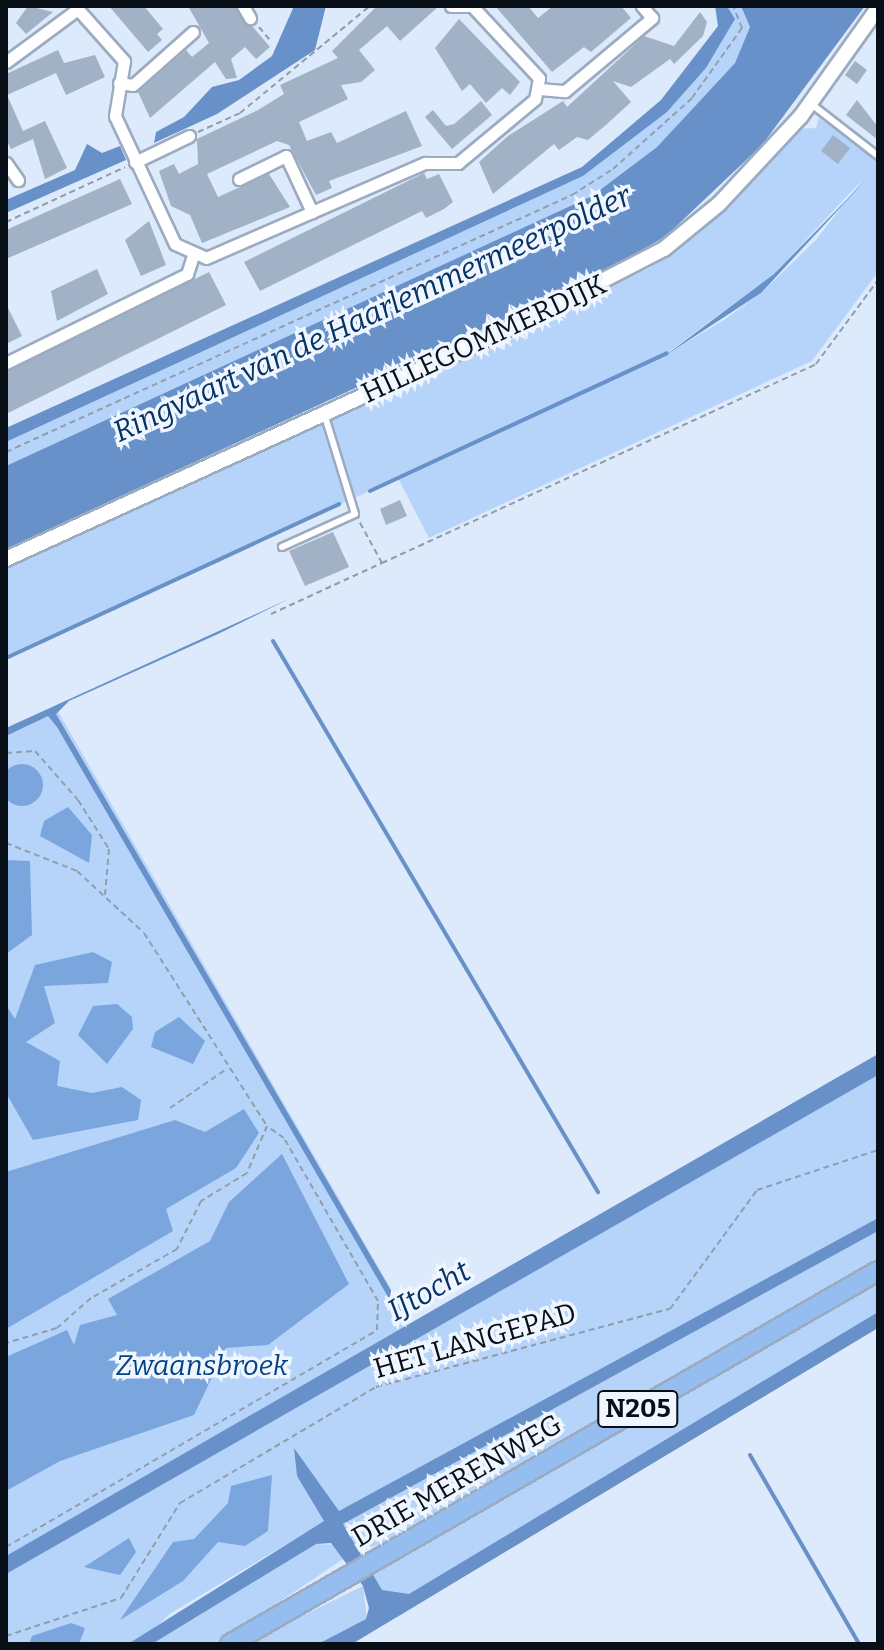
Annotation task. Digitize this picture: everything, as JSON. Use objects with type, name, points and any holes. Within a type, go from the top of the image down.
[{"type":"main road","name":"DRIE MERENWEG","points":[[230,1644],[878,1271]]},
{"type":"street","points":[[243,6],[250,18]]},
{"type":"street","points":[[451,6],[470,6],[539,78],[540,89]]},
{"type":"street","points":[[6,62],[76,8],[122,56],[112,106],[175,244],[193,255],[214,258],[425,163],[458,163],[540,89],[565,91],[652,18],[642,6]]},
{"type":"street","name":"HILLEGOMMERDIJK","points":[[6,559],[613,280],[664,249],[719,204],[810,103],[878,8]]},
{"type":"street","points":[[119,83],[133,85],[193,32]]},
{"type":"street","points":[[135,162],[189,136]]},
{"type":"street","points":[[239,179],[286,156],[312,212]]},
{"type":"street","points":[[6,163],[18,180]]},
{"type":"street","points":[[6,363],[187,274],[193,255]]},
{"type":"lane","points":[[810,103],[878,156]]},
{"type":"lane","points":[[282,547],[355,514],[324,413]]},
{"type":"path","points":[[189,136],[240,113],[370,6]]},
{"type":"path","points":[[6,452],[572,195],[613,169],[692,98],[742,28],[733,6]]},
{"type":"path","points":[[250,18],[269,39]]},
{"type":"path","points":[[6,222],[135,162]]},
{"type":"path","points":[[271,614],[816,364],[878,280]]},
{"type":"path","points":[[355,514],[382,563]]},
{"type":"path","points":[[6,753],[35,751],[78,800],[109,849],[105,896]]},
{"type":"path","points":[[6,843],[77,871],[144,933],[267,1126],[284,1138],[378,1301],[377,1330],[6,1547]]},
{"type":"path","points":[[170,1108],[230,1067]]},
{"type":"path","points":[[6,1343],[57,1328],[91,1298],[177,1249],[201,1201],[247,1173],[267,1126]]},
{"type":"path","name":"HET LANGEPAD","points":[[6,1636],[121,1598],[180,1503],[376,1387],[670,1309],[757,1190],[878,1150]]},
{"type":"green space","points":[[727,6],[741,6],[750,27],[735,63],[657,147],[592,196],[6,466],[6,442],[583,176],[667,112],[706,68],[735,19]]},
{"type":"green space","points":[[819,118],[878,159],[878,272],[812,361],[429,538],[398,478],[6,656],[6,566],[651,267],[727,209],[796,129],[816,128]],"holes":[[[863,179],[816,240],[761,293],[724,320],[666,354],[774,274]]]},
{"type":"green space","name":"Zwaansbroek","points":[[56,708],[410,1322],[404,1326],[420,1334],[878,1071],[878,1218],[325,1521],[171,1613],[137,1644],[6,1644],[6,730]]},
{"type":"green space","points":[[22,764],[37,770],[43,785],[37,800],[22,806],[7,800],[1,785],[7,770]]},
{"type":"green space","points":[[68,807],[92,835],[89,863],[40,836],[44,821]]},
{"type":"green space","points":[[6,860],[30,861],[32,935],[6,954]]},
{"type":"green space","points":[[93,952],[112,962],[108,983],[44,986],[55,1023],[26,1042],[60,1061],[57,1086],[92,1093],[122,1087],[141,1100],[138,1120],[33,1140],[6,1093],[6,1005],[15,1019],[35,965]]},
{"type":"green space","points":[[117,1004],[132,1017],[133,1029],[107,1064],[78,1035],[93,1006]]},
{"type":"green space","points":[[179,1017],[205,1041],[193,1064],[151,1047],[155,1032]]},
{"type":"green space","points":[[244,1109],[259,1133],[236,1168],[166,1209],[173,1231],[6,1329],[6,1172],[175,1120],[205,1132]]},
{"type":"green space","points":[[282,1154],[349,1284],[268,1345],[226,1348],[194,1415],[60,1461],[6,1491],[6,1357],[67,1330],[74,1345],[80,1325],[117,1315],[108,1299],[210,1241],[229,1202]]},
{"type":"green space","points":[[878,1231],[878,1259],[379,1545],[359,1550],[343,1524]]},
{"type":"green space","points":[[878,1282],[878,1325],[396,1618],[365,1576]]},
{"type":"green space","points":[[272,1475],[268,1531],[245,1546],[218,1542],[183,1581],[120,1620],[173,1542],[194,1539],[228,1503],[231,1486]]},
{"type":"green space","points":[[129,1538],[136,1552],[120,1575],[84,1567]]},
{"type":"green space","points":[[315,1544],[339,1545],[346,1557],[217,1644],[152,1644]]},
{"type":"green space","points":[[363,1586],[367,1619],[318,1644],[245,1644]]},
{"type":"green space","points":[[71,1623],[85,1628],[79,1644],[29,1644],[32,1636]]},
{"type":"water","points":[[294,6],[326,6],[315,50],[217,114],[154,143],[156,132],[184,117],[212,87],[239,80],[272,56]]},
{"type":"water","points":[[715,6],[727,6],[735,19],[706,68],[667,112],[583,176],[6,442],[6,428],[582,167],[661,100],[718,26]]},
{"type":"water","name":"Ringvaart van de Haarlemmermeerpolder","points":[[741,6],[865,6],[762,145],[666,236],[596,277],[6,549],[6,466],[592,196],[657,147],[735,63],[750,27]]},
{"type":"water","points":[[87,144],[102,153],[120,146],[126,160],[6,213],[6,200],[75,170]]},
{"type":"water","points":[[865,181],[761,293],[666,355],[774,274]]},
{"type":"water","points":[[291,598],[69,701],[56,714],[404,1313],[398,1314],[57,727],[48,716],[6,736],[6,728]]},
{"type":"water","points":[[878,1054],[878,1075],[6,1574],[6,1556]]},
{"type":"water","points":[[878,1218],[878,1231],[343,1524],[382,1590],[409,1594],[878,1312],[878,1328],[352,1644],[318,1644],[366,1619],[369,1608],[363,1586],[331,1543],[316,1544],[152,1644],[128,1644],[324,1521],[297,1476],[294,1448],[339,1511]]},
{"type":"building","points":[[28,6],[53,12],[26,34],[16,23]]},
{"type":"building","points":[[109,6],[144,6],[163,29],[157,34],[162,40],[148,52]]},
{"type":"building","points":[[188,6],[235,6],[270,47],[256,59],[245,47],[231,59],[237,78],[226,79],[215,62],[150,118],[138,92],[186,50],[192,57],[209,43]]},
{"type":"building","points":[[377,6],[439,6],[400,41],[387,26],[359,50],[375,70],[361,82],[341,85],[348,99],[299,122],[307,141],[331,132],[337,143],[406,111],[422,146],[329,181],[332,188],[316,195],[289,145],[277,141],[207,174],[218,197],[269,174],[290,207],[202,243],[190,215],[171,206],[159,171],[174,164],[179,174],[198,164],[197,139],[284,94],[280,85],[338,58],[332,51]]},
{"type":"building","points":[[495,6],[528,6],[538,18],[553,6],[621,6],[631,18],[591,52],[584,47],[552,72]]},
{"type":"building","points":[[700,12],[707,22],[703,36],[674,64],[670,59],[631,87],[613,81],[631,102],[607,124],[588,140],[577,137],[559,150],[554,144],[493,194],[479,162],[508,136],[563,101],[567,107],[644,36],[674,46]]},
{"type":"building","points":[[459,19],[520,82],[510,95],[502,88],[486,103],[470,84],[462,91],[435,48]]},
{"type":"building","points":[[58,50],[64,63],[95,55],[105,77],[66,95],[56,73],[7,95],[23,131],[45,121],[67,168],[45,179],[33,139],[11,149],[6,139],[6,74]]},
{"type":"building","points":[[855,61],[867,70],[857,84],[845,75]]},
{"type":"building","points":[[857,100],[878,127],[878,140],[846,115]]},
{"type":"building","points":[[481,101],[492,115],[452,149],[425,117],[433,110],[446,126],[454,124]]},
{"type":"building","points":[[833,135],[850,148],[838,164],[821,151]]},
{"type":"building","points":[[424,173],[427,179],[439,174],[453,202],[426,218],[422,211],[260,291],[244,262]]},
{"type":"building","points":[[120,179],[132,204],[6,259],[6,230]]},
{"type":"building","points":[[149,221],[166,265],[141,276],[125,240]]},
{"type":"building","points":[[97,269],[108,294],[57,321],[51,291]]},
{"type":"building","points":[[209,272],[226,305],[6,414],[6,372]]},
{"type":"building","points":[[6,304],[22,336],[6,344]]},
{"type":"building","points":[[400,500],[407,516],[386,525],[380,509]]},
{"type":"building","points":[[333,532],[349,567],[305,586],[289,551]]},
{"type":"waterway","points":[[370,491],[667,353]]},
{"type":"waterway","points":[[6,658],[339,504]]},
{"type":"waterway","points":[[273,641],[598,1192]]},
{"type":"waterway","points":[[750,1455],[859,1644]]},
{"type":"water label","name":"IJtocht","points":[[429,1291]]}]
